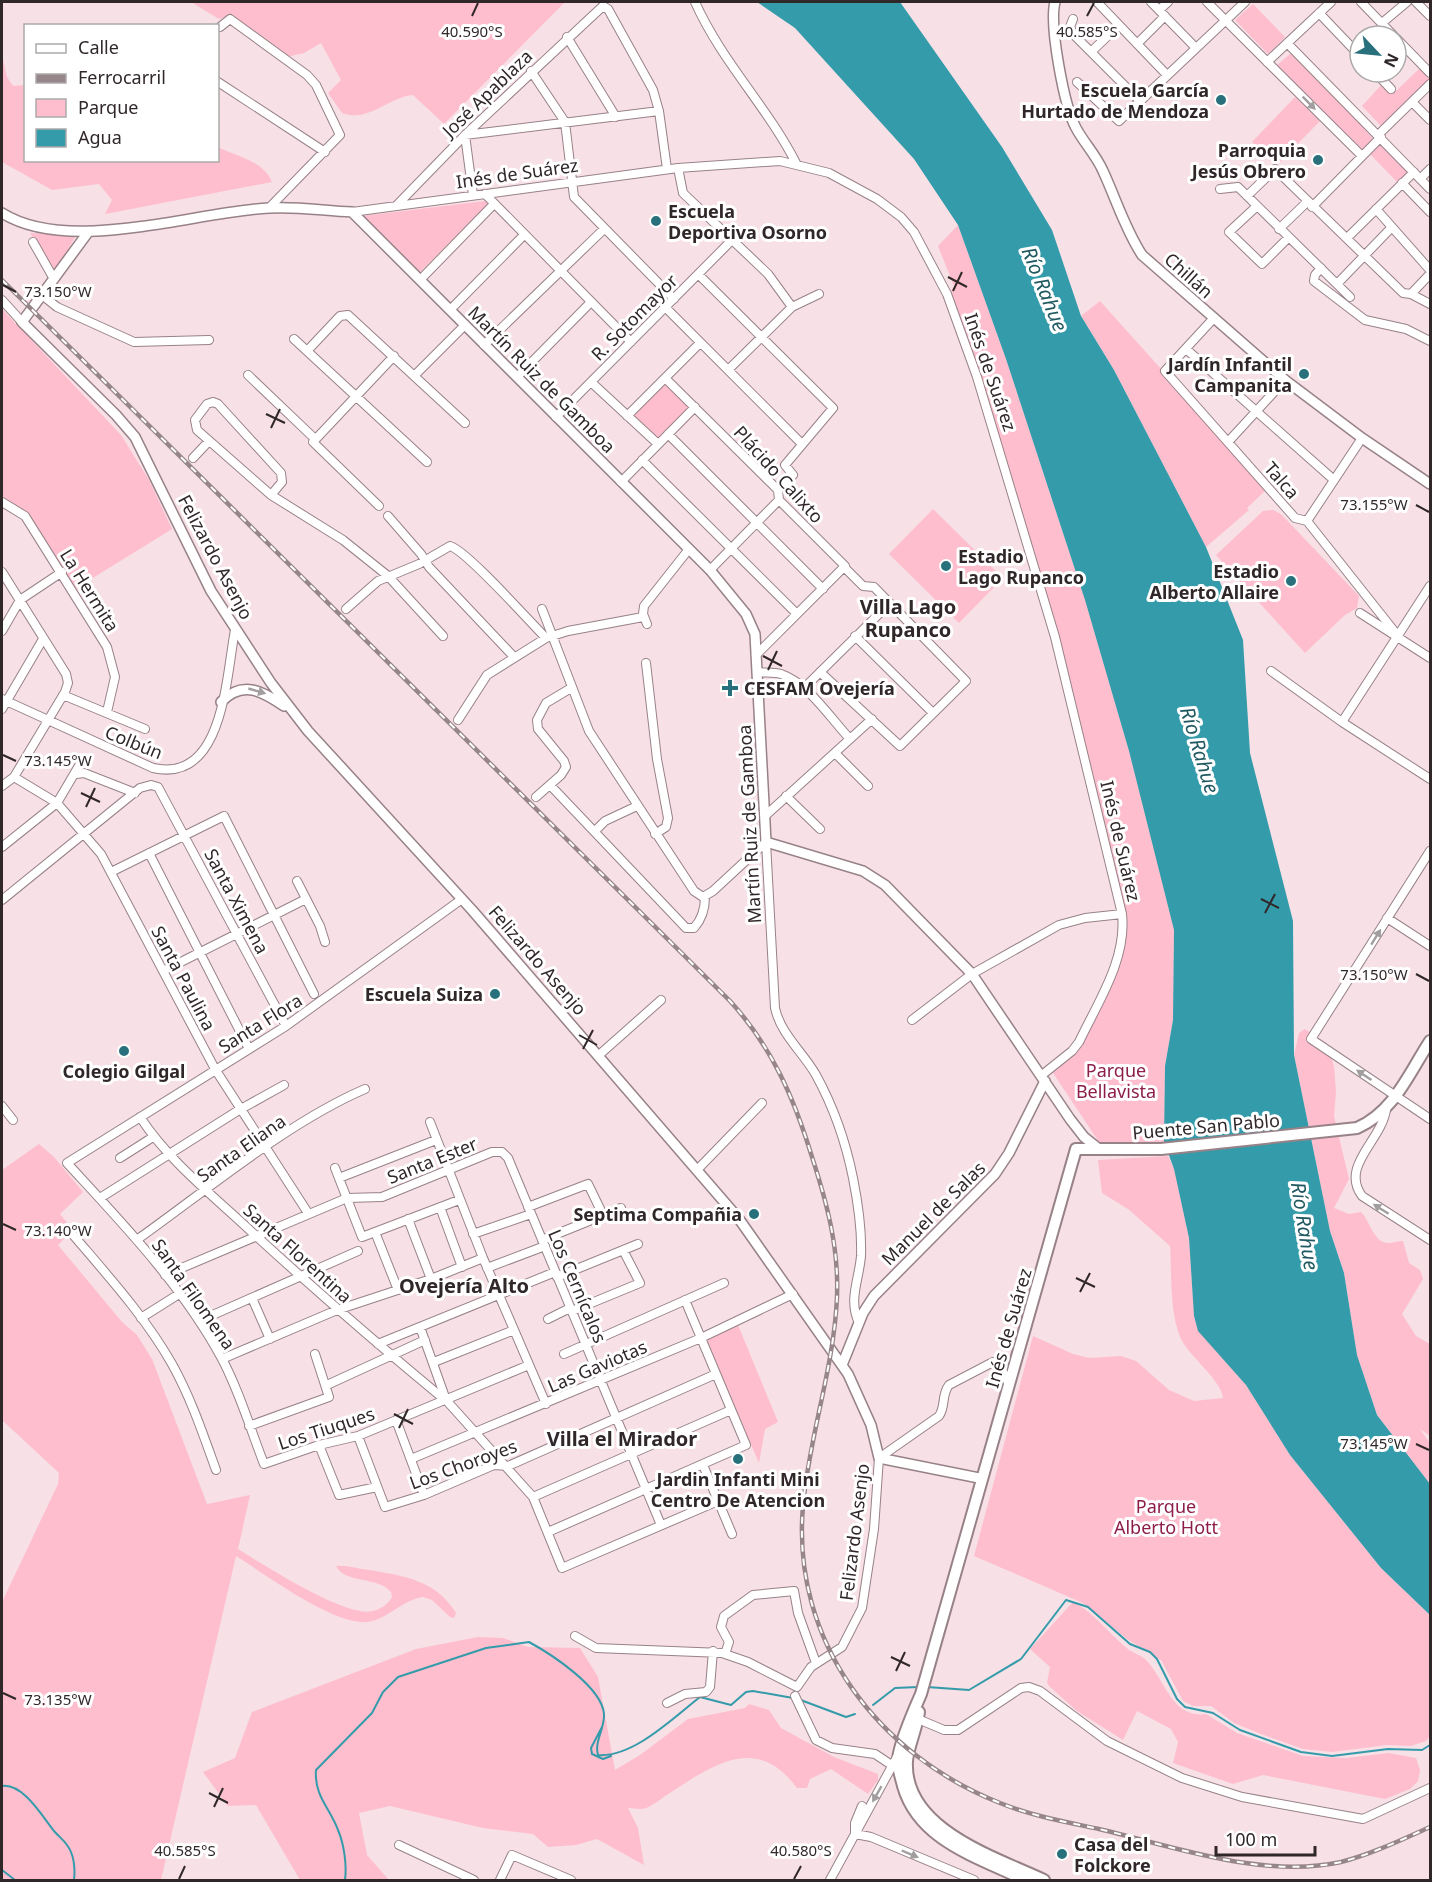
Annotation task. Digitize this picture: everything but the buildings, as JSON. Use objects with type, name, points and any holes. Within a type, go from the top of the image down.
[{"type":"main road","points":[[1386,1110],[1431,1041]]},
{"type":"main road","name":"Puente San Pablo","points":[[1076,1149],[1161,1149],[1339,1131],[1365,1125],[1386,1110]]},
{"type":"main road","name":"Inés de Suárez","points":[[1044,1881],[939,1838],[918,1818],[905,1790],[899,1769],[899,1753],[925,1683],[980,1480],[1076,1149]]},
{"type":"main road","name":"Inés de Suárez","points":[[921,1694],[918,1719],[907,1762],[916,1797],[926,1815],[981,1855],[1025,1881]]},
{"type":"street","points":[[695,2],[706,28],[723,56],[769,116],[796,164]]},
{"type":"street","name":"Chillán","points":[[1055,2],[1061,75],[1068,108],[1076,128],[1099,162],[1134,242],[1142,255],[1285,380],[1362,438],[1431,484]]},
{"type":"street","points":[[1096,2],[1167,75]]},
{"type":"street","points":[[1151,2],[1196,48]]},
{"type":"street","points":[[1137,44],[1168,2]]},
{"type":"street","points":[[1207,2],[1362,156]]},
{"type":"street","points":[[1077,82],[1119,121],[1245,2]]},
{"type":"street","points":[[1268,62],[1331,2]]},
{"type":"street","points":[[1361,2],[1382,23],[1407,2]]},
{"type":"street","points":[[1416,2],[1431,16]]},
{"type":"street","name":"José Apablaza","points":[[396,206],[465,135],[567,37],[603,6],[608,9],[616,22],[653,90],[659,111]]},
{"type":"street","points":[[1319,13],[1348,43]]},
{"type":"street","points":[[220,27],[230,19],[316,85],[340,135],[269,208]]},
{"type":"street","points":[[1073,19],[1071,30],[1140,101]]},
{"type":"street","points":[[1091,52],[1119,26]]},
{"type":"street","points":[[567,37],[616,117]]},
{"type":"street","points":[[1287,43],[1431,189]]},
{"type":"street","points":[[1408,50],[1431,73]]},
{"type":"street","points":[[531,72],[565,122],[570,182],[576,201],[674,299]]},
{"type":"street","points":[[219,83],[325,152]]},
{"type":"street","points":[[1386,84],[1391,89]]},
{"type":"street","points":[[1279,229],[1362,156],[1431,84]]},
{"type":"street","points":[[1412,102],[1431,120]]},
{"type":"street","points":[[474,195],[465,135],[659,111],[667,169]]},
{"type":"street","name":"Inés de Suárez","points":[[2,213],[36,228],[89,231],[269,208],[352,212],[667,169],[738,162],[780,161],[829,173],[877,199],[901,217],[914,232],[947,294],[977,378],[1055,637],[1122,914],[1124,931],[1121,947],[1110,978],[1079,1042],[1043,1078]]},
{"type":"street","points":[[678,168],[683,193],[768,274],[792,307]]},
{"type":"street","points":[[1247,196],[1275,169],[1403,293],[1411,294],[1431,304]]},
{"type":"street","points":[[1420,178],[1431,169]]},
{"type":"street","points":[[1347,238],[1414,172]]},
{"type":"street","points":[[1402,183],[1431,212]]},
{"type":"street","points":[[1220,189],[1238,187],[1350,297]]},
{"type":"street","points":[[485,194],[631,342]]},
{"type":"street","points":[[420,280],[494,204]]},
{"type":"street","points":[[1257,206],[1229,232],[1262,264],[1288,238]]},
{"type":"street","points":[[1376,209],[1431,272],[1411,294]]},
{"type":"street","name":"Martín Ruiz de Gamboa","points":[[352,212],[710,570],[751,622],[757,672],[775,1008],[780,1024],[812,1068],[825,1094],[848,1159],[856,1191],[861,1248],[853,1304],[859,1323]]},
{"type":"street","points":[[1337,284],[1392,227]]},
{"type":"street","points":[[484,345],[604,229]]},
{"type":"street","points":[[2,300],[22,322],[89,231]]},
{"type":"street","points":[[450,310],[524,235]]},
{"type":"street","name":"R. Sotomayor","points":[[556,417],[733,239]]},
{"type":"street","points":[[33,242],[54,279]]},
{"type":"street","points":[[1321,268],[1315,275],[1314,281],[1359,316],[1406,329],[1431,341]]},
{"type":"street","points":[[698,274],[833,408],[785,465],[794,475],[782,486]]},
{"type":"street","points":[[728,370],[792,307],[819,294]]},
{"type":"street","points":[[42,295],[57,307],[134,342],[209,340]]},
{"type":"street","points":[[517,377],[591,302]]},
{"type":"street","points":[[665,307],[802,444]]},
{"type":"street","points":[[307,351],[340,316],[348,315],[465,423]]},
{"type":"street","points":[[1213,319],[1186,349],[1334,480]]},
{"type":"street","name":"Felizardo Asenjo","points":[[22,322],[116,415],[135,437],[211,591],[291,711],[329,757],[462,899],[698,1169],[739,1220],[842,1365],[871,1425],[879,1458],[874,1529],[864,1603],[842,1647],[816,1663],[797,1695]]},
{"type":"street","points":[[415,375],[465,325]]},
{"type":"street","points":[[294,339],[427,462]]},
{"type":"street","points":[[627,416],[700,343]]},
{"type":"street","name":"Talca","points":[[1186,349],[1165,371],[1295,518],[1307,521],[1398,636]]},
{"type":"street","points":[[379,506],[314,445],[314,438],[394,356]]},
{"type":"street","points":[[248,375],[314,438]]},
{"type":"street","name":"Plácido Calixto","points":[[665,378],[778,490],[779,500],[844,567],[863,586],[874,587],[966,681],[933,713]]},
{"type":"street","points":[[1228,442],[1285,380]]},
{"type":"street","points":[[591,382],[658,444]]},
{"type":"street","points":[[271,495],[281,484],[282,475],[213,402],[207,404],[194,422],[197,430],[271,495],[343,540],[387,576],[443,636]]},
{"type":"street","points":[[621,482],[695,407]]},
{"type":"street","points":[[668,434],[823,589]]},
{"type":"street","points":[[1307,521],[1362,438]]},
{"type":"street","points":[[193,458],[209,441]]},
{"type":"street","points":[[642,460],[797,614]]},
{"type":"street","points":[[710,570],[779,500]]},
{"type":"street","name":"La Hermita","points":[[2,502],[25,516],[107,647],[114,663],[115,677],[107,712]]},
{"type":"street","points":[[388,516],[429,567],[514,657]]},
{"type":"street","points":[[346,609],[365,591],[387,576],[426,561],[444,547],[455,547],[549,636]]},
{"type":"street","points":[[458,720],[484,678],[549,636],[645,621],[643,610],[648,599],[689,549]]},
{"type":"street","points":[[756,656],[844,567]]},
{"type":"street","points":[[2,572],[66,674],[68,686],[14,777],[2,786]]},
{"type":"street","points":[[2,631],[20,600],[62,572]]},
{"type":"street","points":[[1342,722],[1431,586]]},
{"type":"street","points":[[803,689],[890,603]]},
{"type":"street","points":[[542,609],[549,636],[589,731],[694,891],[705,897]]},
{"type":"street","name":"Talca","points":[[1360,613],[1431,658]]},
{"type":"street","name":"Colbún","points":[[4,700],[153,768],[168,770],[186,764],[208,747],[216,729],[235,630]]},
{"type":"street","points":[[820,672],[900,746],[933,713],[855,636]]},
{"type":"street","points":[[2,709],[4,700],[43,639]]},
{"type":"street","points":[[646,663],[657,759],[668,818],[666,826],[655,834]]},
{"type":"street","points":[[1271,671],[1342,722],[1431,779]]},
{"type":"street","points":[[757,672],[780,674],[803,689],[850,739]]},
{"type":"street","points":[[536,797],[565,771],[566,765],[538,729],[537,720],[546,703],[571,688]]},
{"type":"street","points":[[221,702],[237,690],[252,689],[266,694],[291,711]]},
{"type":"street","points":[[63,695],[145,729]]},
{"type":"street","points":[[765,816],[872,719]]},
{"type":"street","points":[[835,753],[868,786]]},
{"type":"street","points":[[2,847],[57,803],[80,764]]},
{"type":"street","points":[[2,900],[135,793],[84,773],[76,774]]},
{"type":"street","name":"Santa Paulina","points":[[14,777],[57,803],[101,854],[214,1070],[308,1213]]},
{"type":"street","points":[[550,784],[686,928],[696,927],[703,912],[705,897],[718,888],[766,842],[863,871],[879,880],[972,974],[1070,1119],[1084,1137],[1099,1149]]},
{"type":"street","name":"Santa Ximena","points":[[135,793],[147,785],[160,789],[286,1026]]},
{"type":"street","points":[[786,796],[820,829]]},
{"type":"street","points":[[595,831],[605,821],[637,806]]},
{"type":"street","points":[[111,872],[224,816],[314,994]]},
{"type":"street","points":[[1431,851],[1311,1040],[1431,1119]]},
{"type":"street","points":[[149,853],[249,1049]]},
{"type":"street","points":[[297,881],[320,926],[325,942]]},
{"type":"street","points":[[163,971],[306,899]]},
{"type":"street","name":"Santa Flora","points":[[67,1163],[286,1026],[462,899]]},
{"type":"street","points":[[912,1020],[972,974],[1059,925],[1085,918],[1122,914]]},
{"type":"street","points":[[1387,918],[1431,946]]},
{"type":"street","points":[[599,1055],[661,1000]]},
{"type":"street","name":"Manuel de Salas","points":[[842,1365],[859,1323],[878,1292],[995,1174],[1043,1078]]},
{"type":"street","points":[[100,1198],[239,1110],[284,1085]]},
{"type":"street","name":"Santa Eliana","points":[[138,1239],[266,1148],[343,1099],[365,1089]]},
{"type":"street","points":[[698,1169],[762,1103]]},
{"type":"street","points":[[2,1106],[13,1120]]},
{"type":"street","points":[[1386,1110],[1384,1121],[1354,1173],[1354,1186],[1362,1196],[1431,1240]]},
{"type":"street","name":"Santa Florentina","points":[[140,1117],[168,1154],[337,1310],[446,1400],[508,1466],[533,1497],[562,1568],[661,1525]]},
{"type":"street","name":"Inés de Suárez","points":[[1070,1119],[1075,1134],[1076,1149]]},
{"type":"street","points":[[430,1122],[459,1200],[546,1404]]},
{"type":"street","points":[[120,1158],[153,1137]]},
{"type":"street","points":[[339,1178],[436,1140]]},
{"type":"street","name":"Santa Ester","points":[[165,1275],[347,1198],[382,1197],[496,1151],[502,1152],[508,1158]]},
{"type":"street","name":"Los Cernícalos","points":[[508,1158],[661,1525]]},
{"type":"street","name":"Santa Filomena","points":[[67,1163],[138,1239],[199,1321],[222,1359],[264,1464]]},
{"type":"street","points":[[335,1168],[362,1237],[459,1200]]},
{"type":"street","points":[[473,1234],[588,1184],[603,1215]]},
{"type":"street","points":[[440,1207],[462,1267]]},
{"type":"street","points":[[487,1268],[621,1208]]},
{"type":"street","points":[[408,1219],[431,1279]]},
{"type":"street","points":[[375,1232],[398,1290]]},
{"type":"street","points":[[74,1236],[141,1318],[182,1383],[216,1470]]},
{"type":"street","points":[[378,1344],[499,1295],[638,1244]]},
{"type":"street","points":[[548,1319],[639,1283],[623,1250]]},
{"type":"street","points":[[199,1321],[358,1251]]},
{"type":"street","points":[[222,1359],[337,1310],[431,1279],[483,1258]]},
{"type":"street","points":[[564,1354],[724,1283]]},
{"type":"street","points":[[141,1318],[179,1293]]},
{"type":"street","name":"Las Gaviotas","points":[[411,1459],[701,1338],[793,1294]]},
{"type":"street","points":[[252,1298],[270,1339]]},
{"type":"street","points":[[548,1532],[746,1445],[685,1300]]},
{"type":"street","points":[[420,1327],[446,1400]]},
{"type":"street","points":[[434,1362],[514,1330]]},
{"type":"street","points":[[327,1384],[425,1341]]},
{"type":"street","points":[[249,1426],[329,1397],[327,1384],[315,1354]]},
{"type":"street","points":[[879,1458],[939,1416],[944,1408],[945,1391],[949,1385],[995,1362],[1000,1365],[1009,1385]]},
{"type":"street","name":"Los Tiuques","points":[[264,1464],[319,1445],[358,1436],[529,1365]]},
{"type":"street","name":"Los Choroyes","points":[[377,1487],[385,1507],[424,1495],[494,1465],[508,1466],[716,1374]]},
{"type":"street","points":[[533,1497],[731,1410]]},
{"type":"street","points":[[396,1420],[424,1495]]},
{"type":"street","points":[[319,1445],[339,1495],[377,1487],[358,1436]]},
{"type":"street","points":[[879,1458],[980,1480]]},
{"type":"street","points":[[703,1465],[732,1534]]},
{"type":"street","points":[[661,1525],[718,1501]]},
{"type":"street","points":[[725,1654],[729,1642],[721,1627],[724,1616],[753,1595],[794,1591],[798,1613],[816,1663]]},
{"type":"street","points":[[575,1636],[596,1648],[725,1654],[779,1676],[797,1695],[816,1740],[832,1748],[875,1754],[893,1766]]},
{"type":"street","points":[[667,1703],[685,1694],[706,1692],[710,1687],[713,1652]]},
{"type":"street","points":[[918,1719],[944,1730],[958,1730],[1021,1688],[1029,1687],[1040,1691],[1098,1736],[1182,1778],[1242,1797],[1363,1819],[1431,1788]]},
{"type":"street","points":[[830,1881],[899,1753]]},
{"type":"street","points":[[855,1834],[855,1823],[862,1806]]},
{"type":"street","points":[[855,1834],[872,1837],[974,1881]]},
{"type":"street","points":[[399,1845],[474,1881]]},
{"type":"street","points":[[500,1881],[512,1856],[571,1881]]},
{"type":"green space","points":[[191,2],[565,2],[444,124],[413,95],[361,115],[342,113],[328,93],[341,80],[321,43],[304,53],[286,57],[230,16],[219,19]]},
{"type":"green space","points":[[1253,4],[1285,37],[1268,54],[1235,20]]},
{"type":"green space","points":[[1295,50],[1373,139],[1363,150],[1277,65]]},
{"type":"green space","points":[[2,55],[7,77],[13,86],[24,85],[24,162],[219,162],[219,147],[256,164],[272,182],[105,214],[112,200],[99,184],[52,190],[2,162]]},
{"type":"green space","points":[[1421,67],[1430,80],[1382,127],[1362,106],[1382,84],[1388,84],[1396,91],[1403,84],[1408,84],[1408,79]]},
{"type":"green space","points":[[1295,97],[1320,121],[1276,166],[1252,142]]},
{"type":"green space","points":[[1382,143],[1410,171],[1398,183],[1370,154]]},
{"type":"green space","points":[[485,201],[489,204],[420,272],[362,216]]},
{"type":"green space","name":"Parque Bellavista","points":[[958,225],[1006,359],[1085,600],[1129,751],[1174,930],[1173,1020],[1165,1066],[1164,1142],[1099,1142],[1051,1070],[1081,1045],[1125,931],[1062,657],[950,293],[954,286],[938,246]]},
{"type":"green space","points":[[30,233],[76,235],[56,272]]},
{"type":"green space","points":[[1100,301],[1268,488],[1247,508],[1249,510],[1206,547],[1114,370],[1081,316]]},
{"type":"green space","points":[[2,309],[121,435],[149,480],[172,529],[75,589],[27,516],[2,500]]},
{"type":"green space","points":[[665,383],[689,407],[657,440],[632,416]]},
{"type":"green space","name":"Estadio Lago Rupanco","points":[[933,509],[1003,578],[959,623],[889,554]]},
{"type":"green space","name":"Estadio Alberto Allaire","points":[[1273,510],[1281,514],[1359,596],[1357,608],[1345,615],[1305,653],[1216,555],[1263,511]]},
{"type":"green space","points":[[1305,1029],[1326,1043],[1334,1066],[1336,1092],[1334,1116],[1349,1179],[1334,1208],[1349,1214],[1361,1212],[1376,1236],[1384,1242],[1403,1241],[1409,1263],[1420,1270],[1423,1279],[1402,1314],[1416,1336],[1430,1344],[1430,1436],[1420,1429],[1430,1443],[1430,1484],[1377,1415],[1357,1355],[1344,1273],[1330,1231],[1294,1055],[1299,1033]]},
{"type":"green space","points":[[39,1144],[54,1157],[83,1192],[60,1214],[73,1230],[58,1245],[122,1322],[137,1335],[152,1359],[207,1504],[250,1495],[238,1549],[298,1585],[346,1607],[365,1612],[374,1611],[389,1601],[392,1597],[391,1592],[378,1584],[340,1572],[336,1566],[382,1572],[418,1581],[439,1593],[456,1613],[454,1618],[450,1617],[432,1600],[423,1597],[408,1602],[375,1620],[354,1621],[319,1608],[236,1556],[161,1880],[2,1880],[2,1602],[58,1484],[59,1473],[2,1420],[2,1170]]},
{"type":"green space","name":"Parque Alberto Hott","points":[[1168,1156],[1174,1169],[1189,1238],[1194,1316],[1199,1331],[1246,1385],[1290,1455],[1381,1568],[1430,1615],[1430,1736],[1426,1741],[1411,1746],[1387,1745],[1332,1752],[1303,1749],[1234,1723],[1211,1706],[1193,1706],[1183,1701],[1161,1660],[1127,1639],[1083,1603],[974,1556],[1033,1336],[1073,1354],[1089,1358],[1121,1356],[1136,1361],[1169,1390],[1194,1401],[1223,1398],[1212,1377],[1185,1346],[1177,1328],[1174,1317],[1170,1246],[1128,1209],[1102,1193],[1098,1160]]},
{"type":"green space","points":[[738,1325],[778,1422],[765,1429],[759,1463],[706,1340]]},
{"type":"green space","points":[[1073,1602],[1089,1612],[1129,1650],[1145,1659],[1170,1696],[1185,1710],[1194,1714],[1206,1714],[1237,1733],[1303,1756],[1346,1758],[1389,1753],[1416,1758],[1420,1770],[1418,1781],[1410,1789],[1385,1799],[1263,1775],[1233,1784],[1173,1763],[1178,1742],[1171,1729],[1137,1711],[1123,1740],[1077,1711],[1050,1687],[1047,1683],[1050,1667],[1030,1649]]},
{"type":"green space","points":[[478,1637],[503,1638],[528,1647],[580,1648],[598,1677],[615,1770],[640,1755],[688,1719],[745,1708],[749,1704],[769,1710],[781,1728],[834,1757],[878,1774],[878,1780],[868,1794],[831,1769],[810,1779],[807,1788],[797,1788],[782,1772],[766,1762],[751,1758],[735,1759],[719,1764],[686,1782],[649,1807],[628,1808],[638,1828],[644,1865],[597,1839],[576,1845],[548,1847],[533,1834],[483,1828],[390,1806],[359,1813],[367,1855],[389,1880],[300,1880],[256,1805],[228,1806],[203,1772],[235,1758],[252,1712],[416,1649]]},
{"type":"water","name":"Río Rahue","points":[[757,2],[900,2],[1002,147],[1052,230],[1081,316],[1114,370],[1206,547],[1243,640],[1250,753],[1293,921],[1294,1055],[1330,1231],[1344,1273],[1357,1355],[1377,1415],[1430,1484],[1430,1615],[1381,1568],[1290,1455],[1246,1385],[1198,1331],[1194,1316],[1189,1238],[1174,1169],[1164,1142],[1165,1066],[1173,1020],[1174,930],[1129,751],[1085,600],[1006,359],[958,225],[914,159],[795,28]]},
{"type":"waterway","points":[[927,1687],[969,1690],[1021,1659],[1066,1600],[1088,1607],[1130,1644],[1150,1652],[1157,1659],[1177,1699],[1185,1707],[1213,1713],[1240,1730],[1301,1752],[1332,1756],[1388,1749],[1422,1750],[1430,1745]]},
{"type":"waterway","points":[[345,1880],[342,1842],[335,1822],[317,1787],[316,1770],[372,1713],[383,1692],[398,1677],[486,1648],[529,1642],[574,1672],[595,1693],[604,1714],[597,1745],[598,1755],[625,1750],[639,1743],[666,1725],[700,1697],[731,1705],[746,1692],[753,1691],[793,1698]]},
{"type":"waterway","points":[[873,1705],[895,1688],[918,1687]]},
{"type":"waterway","points":[[798,1699],[846,1717],[855,1714]]},
{"type":"waterway","points":[[602,1727],[591,1748],[592,1754],[603,1759],[611,1756]]},
{"type":"waterway","points":[[2,1786],[10,1786],[25,1795],[66,1843],[73,1859],[74,1880]]},
{"type":"waterway","points":[[2,1870],[15,1880]]},
{"type":"railway","points":[[2,280],[730,1001],[745,1018],[770,1055],[798,1114],[805,1135],[827,1209],[836,1261],[835,1323],[806,1480],[803,1506],[803,1556],[812,1603],[828,1647],[851,1687],[881,1724],[916,1755],[956,1782],[1000,1803],[1024,1812],[1220,1859],[1281,1867],[1341,1862],[1375,1851],[1430,1827]]},
{"type":"place","name":"Escuela García Hurtado de Mendoza","points":[[1221,100]]},
{"type":"place","name":"Parroquia Jesús Obrero","points":[[1318,160]]},
{"type":"place","name":"Escuela Deportiva Osorno","points":[[656,221]]},
{"type":"place","name":"Jardín Infantil Campanita","points":[[1304,374]]},
{"type":"place","name":"Estadio Lago Rupanco","points":[[946,566]]},
{"type":"place","name":"Estadio Alberto Allaire","points":[[1291,581]]},
{"type":"place","name":"CESFAM Ovejería","points":[[730,688]]},
{"type":"place","name":"Escuela Suiza","points":[[495,994]]},
{"type":"place","name":"Colegio Gilgal","points":[[124,1051]]},
{"type":"place","name":"Septima Compañia","points":[[754,1214]]},
{"type":"place","name":"Jardin Infanti Mini Centro De Atencion","points":[[738,1459]]},
{"type":"place","name":"Casa del Folckore","points":[[1062,1854]]},
{"type":"district","name":"Villa Lago Rupanco","points":[[908,618]]},
{"type":"district","name":"Ovejería Alto","points":[[464,1285]]},
{"type":"district","name":"Villa el Mirador","points":[[622,1438]]}]
